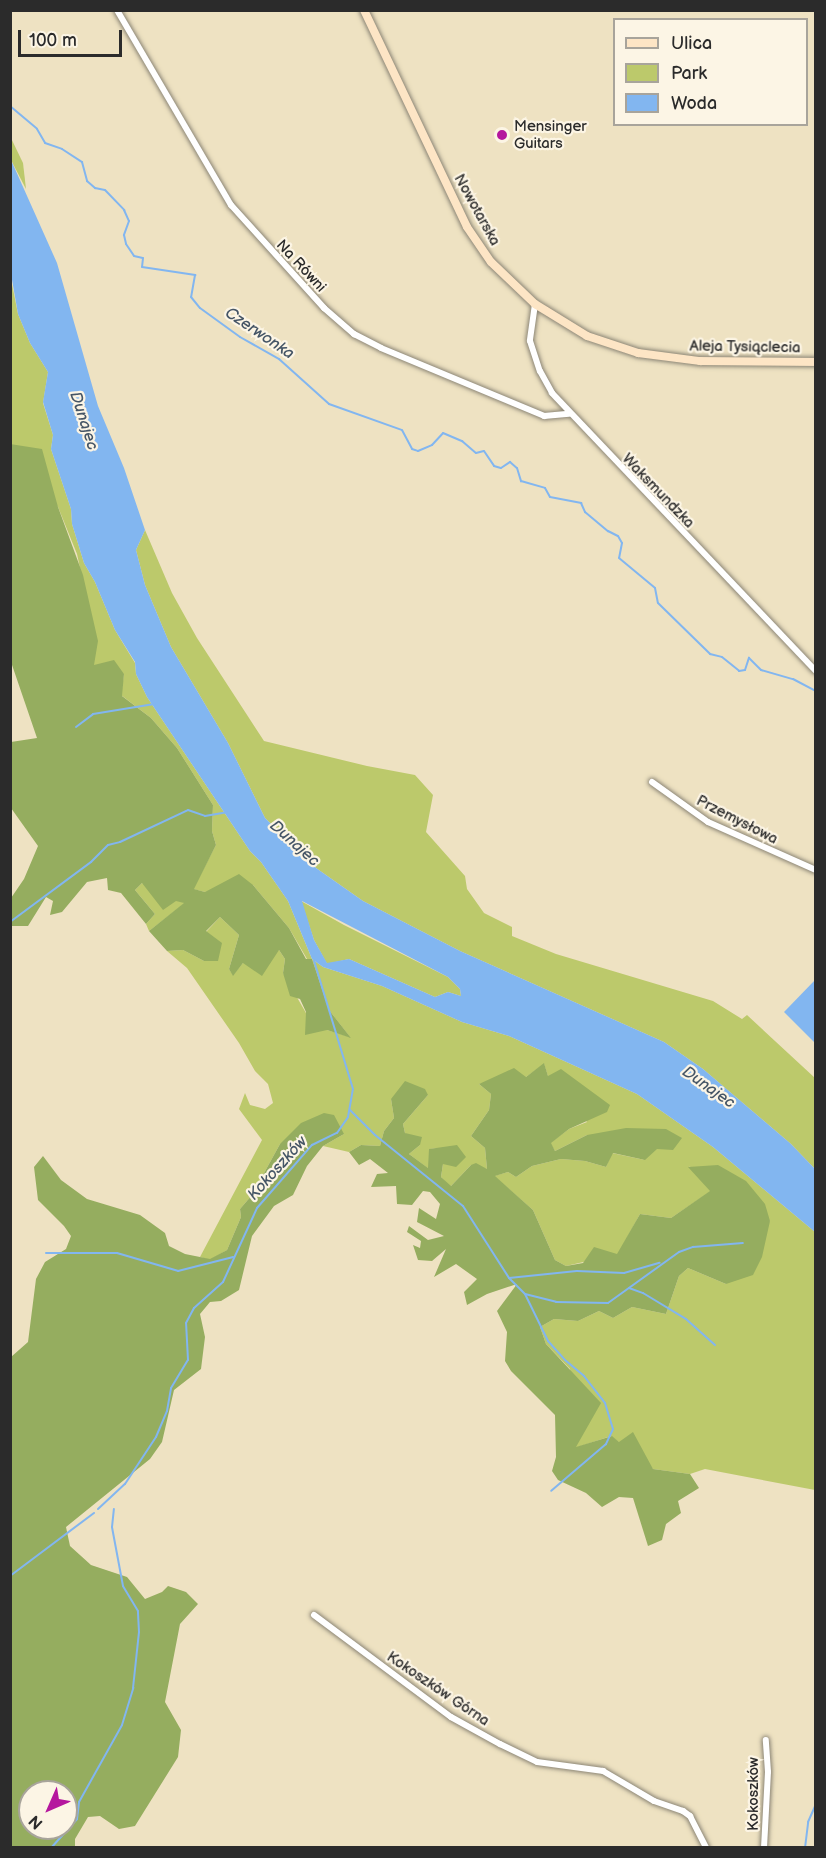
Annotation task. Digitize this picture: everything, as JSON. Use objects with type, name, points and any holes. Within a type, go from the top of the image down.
[{"type":"street","name":"Na Równi","points":[[117,10],[231,205],[324,308],[354,334],[381,348],[544,416],[569,414]]},
{"type":"street","name":"Nowotarska","points":[[364,10],[467,227],[491,262],[535,304],[559,321],[598,341],[638,353],[675,359]]},
{"type":"street","name":"Waksmundzka","points":[[535,304],[530,341],[536,361],[552,393],[569,414],[816,671]]},
{"type":"street","name":"Aleja Tysiąclecia","points":[[675,359],[816,362]]},
{"type":"street","name":"Przemysłowa","points":[[652,782],[708,822],[816,870]]},
{"type":"street","name":"Kokoszków Górna","points":[[314,1615],[412,1689],[451,1716],[500,1744],[537,1762],[603,1771],[654,1801],[683,1811],[690,1816],[706,1848]]},
{"type":"street","name":"Kokoszków","points":[[764,1848],[768,1772],[766,1740]]},
{"type":"green space","points":[[10,136],[23,163],[26,189],[11,160]]},
{"type":"green space","points":[[10,274],[18,314],[30,343],[48,372],[43,403],[53,435],[51,449],[71,509],[72,524],[84,563],[95,582],[115,630],[135,663],[136,674],[147,697],[250,851],[261,862],[288,901],[312,959],[307,959],[289,928],[253,885],[205,892],[193,889],[216,845],[212,831],[213,805],[177,748],[151,718],[121,695],[124,674],[94,666],[88,605],[77,554],[58,507],[11,444]]},
{"type":"green space","points":[[10,444],[42,449],[58,507],[83,575],[98,641],[94,665],[114,660],[124,674],[122,696],[151,718],[177,748],[213,805],[212,831],[216,845],[194,889],[205,892],[239,874],[253,885],[289,928],[306,959],[312,959],[329,1010],[351,1038],[327,1030],[305,1035],[306,1012],[300,999],[290,996],[283,973],[285,959],[279,950],[262,976],[243,963],[233,976],[229,969],[239,935],[220,917],[206,931],[222,943],[218,961],[204,961],[183,950],[167,951],[149,931],[184,903],[176,901],[163,910],[142,883],[135,890],[155,914],[146,924],[121,893],[108,890],[107,878],[87,882],[62,912],[50,915],[53,901],[46,897],[28,926],[11,926],[11,898],[24,879],[38,846],[11,808],[11,742],[37,738],[11,662]]},
{"type":"green space","points":[[145,530],[172,593],[197,638],[264,741],[415,775],[433,795],[426,832],[465,876],[467,889],[484,913],[512,927],[512,936],[556,954],[713,1001],[742,1019],[747,1015],[815,1078],[815,1169],[791,1144],[703,1069],[664,1042],[460,951],[363,901],[316,868],[265,818],[228,743],[171,647],[145,585],[136,550]]},
{"type":"green space","points":[[142,883],[185,903],[149,931],[146,924],[155,914],[135,890]]},
{"type":"green space","points":[[301,901],[448,977],[460,989],[461,996],[448,992],[435,997],[349,959],[327,964],[314,940]]},
{"type":"green space","points":[[220,917],[239,935],[229,969],[233,975],[243,963],[279,950],[285,959],[283,973],[306,1013],[327,1030],[350,1037],[329,1010],[312,959],[323,967],[382,986],[462,1022],[509,1036],[637,1094],[713,1147],[815,1232],[815,1490],[705,1469],[690,1474],[653,1469],[611,1436],[575,1448],[570,1369],[546,1344],[540,1327],[554,1319],[578,1321],[599,1311],[613,1318],[632,1307],[666,1314],[679,1276],[688,1268],[726,1284],[770,1221],[689,1166],[711,1191],[671,1218],[640,1214],[618,1254],[566,1266],[555,1260],[533,1210],[494,1176],[508,1172],[516,1177],[532,1166],[561,1159],[585,1161],[606,1167],[612,1153],[645,1160],[587,1135],[555,1151],[550,1143],[569,1129],[587,1122],[548,1076],[544,1064],[526,1077],[479,1084],[491,1094],[489,1110],[471,1136],[485,1148],[487,1169],[471,1165],[450,1187],[441,1177],[443,1164],[438,1148],[430,1149],[429,1169],[409,1154],[420,1145],[405,1133],[403,1124],[428,1095],[391,1099],[394,1118],[384,1131],[380,1146],[361,1145],[349,1152],[323,1146],[344,1134],[280,1144],[252,1195],[240,1209],[241,1217],[227,1250],[210,1260],[200,1257],[262,1140],[239,1109],[245,1093],[250,1105],[265,1109],[273,1103],[268,1084],[255,1071],[239,1043],[187,968],[167,951],[183,950],[204,961],[206,932]]},
{"type":"green space","points":[[544,1063],[548,1076],[561,1069],[610,1105],[607,1112],[569,1129],[551,1143],[555,1151],[587,1135],[626,1128],[666,1129],[682,1138],[673,1150],[657,1149],[645,1160],[613,1153],[606,1167],[585,1161],[561,1159],[532,1166],[516,1177],[508,1172],[495,1176],[533,1210],[555,1260],[566,1266],[583,1263],[594,1247],[617,1254],[640,1214],[671,1218],[710,1191],[688,1167],[718,1165],[746,1181],[765,1204],[770,1221],[762,1257],[753,1275],[726,1284],[688,1268],[679,1276],[666,1314],[632,1307],[613,1318],[599,1311],[578,1321],[554,1319],[540,1327],[546,1344],[601,1403],[576,1447],[612,1436],[619,1442],[633,1432],[653,1469],[690,1474],[699,1488],[678,1501],[681,1513],[666,1524],[662,1540],[648,1546],[633,1498],[619,1497],[602,1507],[586,1493],[558,1480],[552,1471],[556,1457],[555,1415],[511,1371],[505,1361],[507,1332],[497,1311],[517,1284],[487,1294],[467,1305],[464,1292],[477,1279],[456,1264],[434,1277],[446,1249],[432,1261],[418,1260],[413,1245],[420,1248],[421,1241],[407,1232],[409,1226],[428,1240],[444,1236],[417,1222],[419,1208],[436,1219],[440,1204],[430,1192],[423,1191],[412,1205],[397,1204],[396,1186],[371,1187],[377,1174],[388,1173],[370,1159],[359,1165],[349,1152],[361,1145],[380,1146],[384,1131],[394,1118],[391,1099],[405,1081],[425,1089],[428,1095],[403,1124],[405,1133],[422,1137],[420,1145],[409,1154],[428,1168],[429,1149],[457,1145],[466,1157],[456,1167],[443,1164],[441,1177],[451,1186],[471,1165],[476,1163],[487,1169],[485,1148],[471,1136],[489,1110],[491,1094],[479,1084],[514,1068],[526,1077]]},
{"type":"green space","points":[[324,1113],[334,1115],[344,1134],[323,1146],[307,1166],[293,1195],[274,1206],[252,1236],[239,1290],[221,1301],[210,1302],[200,1314],[205,1337],[201,1369],[174,1390],[162,1442],[150,1459],[66,1527],[70,1546],[91,1565],[127,1577],[145,1599],[162,1592],[168,1586],[186,1592],[198,1604],[180,1624],[165,1702],[181,1730],[178,1757],[135,1826],[119,1829],[100,1816],[88,1817],[78,1834],[78,1780],[18,1780],[18,1840],[75,1840],[75,1847],[11,1847],[11,1357],[28,1342],[36,1279],[45,1262],[66,1249],[71,1236],[38,1200],[34,1167],[43,1156],[61,1180],[87,1199],[140,1215],[165,1233],[169,1246],[185,1254],[210,1259],[227,1250],[241,1217],[240,1209],[252,1195],[280,1144],[301,1123]]},
{"type":"water","name":"Dunajec","points":[[11,160],[57,263],[98,406],[124,468],[145,530],[136,550],[145,585],[171,647],[228,743],[265,818],[316,868],[363,901],[460,951],[664,1042],[703,1069],[791,1144],[815,1169],[815,1232],[713,1147],[637,1094],[509,1036],[462,1022],[382,986],[323,967],[312,959],[288,901],[261,862],[250,851],[147,697],[136,674],[135,662],[115,630],[95,582],[84,563],[72,524],[71,509],[51,449],[53,435],[43,402],[48,372],[30,343],[18,314],[11,274]],"holes":[[[302,901],[448,977],[460,989],[461,996],[448,992],[435,997],[349,959],[327,963],[314,940]]]},
{"type":"water","points":[[815,980],[815,1043],[784,1012]]},
{"type":"waterway","name":"Czerwonka","points":[[10,106],[37,129],[45,143],[62,149],[82,162],[87,181],[95,188],[105,190],[124,210],[129,221],[124,235],[126,244],[134,256],[143,258],[142,267],[195,275],[191,297],[200,308],[240,337],[279,359],[329,404],[402,430],[412,449],[418,451],[432,445],[443,433],[462,441],[476,453],[484,451],[494,466],[501,468],[510,462],[517,468],[521,481],[545,488],[550,497],[581,503],[585,512],[608,531],[618,536],[622,543],[619,558],[655,588],[658,603],[710,654],[722,657],[739,671],[745,670],[749,658],[761,670],[793,679],[816,691]]},
{"type":"waterway","points":[[76,727],[93,714],[154,704]]},
{"type":"waterway","points":[[10,922],[91,862],[108,845],[120,842],[188,810],[205,816],[227,812]]},
{"type":"waterway","name":"Kokoszków","points":[[98,1509],[125,1484],[156,1437],[167,1411],[171,1388],[188,1360],[186,1323],[194,1308],[223,1282],[257,1208],[312,1145],[337,1133],[348,1117],[353,1089],[314,961]]},
{"type":"waterway","points":[[350,1110],[375,1135],[463,1206],[509,1278],[525,1294],[548,1341],[584,1376],[605,1403],[613,1429],[606,1444],[551,1491]]},
{"type":"waterway","points":[[525,1294],[556,1302],[608,1303],[679,1252],[693,1247],[743,1243]]},
{"type":"waterway","points":[[46,1253],[117,1253],[178,1271],[233,1257]]},
{"type":"waterway","points":[[509,1278],[577,1271],[624,1273],[660,1263]]},
{"type":"waterway","points":[[629,1288],[643,1293],[686,1319],[715,1345]]},
{"type":"waterway","points":[[51,1848],[77,1819],[79,1802],[122,1725],[133,1688],[139,1632],[138,1611],[123,1586],[112,1527],[114,1509]]},
{"type":"waterway","name":"Kokoszków","points":[[10,1576],[94,1513]]},
{"type":"waterway","points":[[805,1848],[808,1822],[816,1804]]},
{"type":"place","name":"Mensinger Guitars","points":[[502,135]]}]
